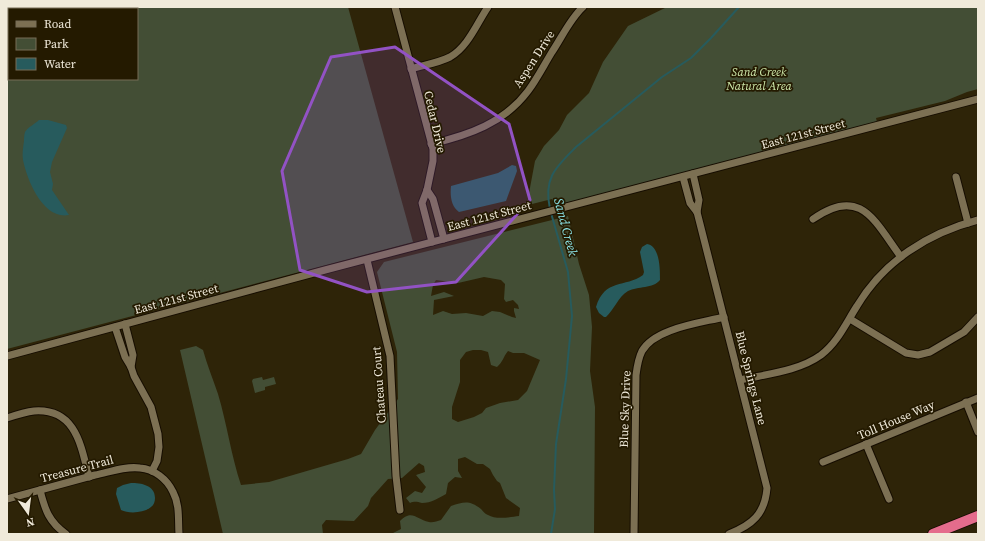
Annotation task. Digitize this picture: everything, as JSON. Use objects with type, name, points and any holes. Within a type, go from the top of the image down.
[{"type":"highway","points":[[934,534],[978,516]]},
{"type":"street","name":"Cedar Drive","points":[[395,7],[431,144],[433,161],[427,190],[422,203],[432,242]]},
{"type":"street","points":[[411,69],[449,57],[460,50],[488,7]]},
{"type":"street","name":"Aspen Drive","points":[[431,144],[462,136],[477,130],[501,117],[508,111],[527,92],[573,19],[583,7]]},
{"type":"street","name":"East 121st Street","points":[[7,356],[432,242],[978,99]]},
{"type":"street","name":"Blue Springs Lane","points":[[693,174],[699,200],[697,212]]},
{"type":"street","name":"Blue Springs Lane","points":[[683,177],[690,203],[697,212],[766,482],[766,495],[762,510],[756,518],[745,527],[729,534]]},
{"type":"street","points":[[956,177],[968,223]]},
{"type":"street","points":[[427,190],[433,199],[444,239]]},
{"type":"street","points":[[813,219],[832,209],[845,206],[855,206],[861,208],[871,216],[901,256]]},
{"type":"street","points":[[740,380],[795,367],[814,359],[831,346],[850,319],[856,306],[890,265],[929,238],[978,220]]},
{"type":"street","name":"Chateau Court","points":[[367,260],[390,356],[396,476],[400,510]]},
{"type":"street","name":"Blue Sky Drive","points":[[634,534],[636,375],[639,359],[643,350],[664,333],[724,317]]},
{"type":"street","points":[[850,319],[906,353],[918,355],[930,352],[964,332],[978,317]]},
{"type":"street","points":[[125,324],[133,355],[131,367]]},
{"type":"street","points":[[115,327],[125,357],[149,402],[158,434],[159,454],[152,471],[164,480],[174,493],[178,511],[179,534]]},
{"type":"street","name":"Toll House Way","points":[[823,462],[978,398]]},
{"type":"street","points":[[966,402],[978,432]]},
{"type":"street","points":[[7,418],[39,411],[52,413],[65,420],[77,434],[89,477]]},
{"type":"street","points":[[866,444],[888,499]]},
{"type":"street","name":"Treasure Trail","points":[[7,499],[129,468],[142,468],[152,471]]},
{"type":"street","points":[[40,490],[48,515],[54,524],[66,534]]},
{"type":"highlighted area","points":[[395,47],[509,124],[530,200],[456,282],[367,292],[300,270],[282,171],[331,57]]},
{"type":"green space","points":[[7,7],[348,7],[413,242],[7,349]]},
{"type":"green space","name":"Sand Creek Natural Area","points":[[667,7],[978,7],[978,89],[945,101],[876,118],[877,122],[555,207],[552,199],[532,204],[529,193],[535,161],[544,146],[559,130],[567,115],[589,93],[603,62],[628,26]]},
{"type":"green space","points":[[568,216],[579,264],[589,295],[592,327],[590,371],[595,407],[594,534],[391,534],[401,529],[400,521],[404,517],[411,515],[425,521],[435,522],[441,520],[451,506],[463,503],[473,504],[491,517],[503,518],[519,516],[520,508],[506,498],[500,483],[497,481],[490,469],[483,464],[477,464],[465,457],[458,459],[458,471],[462,478],[455,477],[448,483],[446,494],[432,501],[425,503],[410,503],[406,498],[415,491],[422,493],[426,487],[416,475],[425,472],[424,466],[419,463],[402,478],[388,479],[371,498],[368,506],[354,521],[326,520],[322,525],[323,534],[223,534],[180,350],[196,346],[203,350],[218,394],[241,485],[269,482],[361,454],[375,430],[398,399],[397,352],[377,272],[384,262]],"holes":[[[484,277],[501,280],[505,284],[504,299],[506,302],[513,300],[518,305],[519,309],[514,308],[516,318],[500,312],[492,311],[483,316],[466,313],[452,314],[443,311],[433,315],[434,300],[454,296],[444,292],[431,296],[433,285],[436,280],[458,283]],[[473,350],[488,352],[491,365],[497,367],[508,351],[513,353],[524,353],[540,360],[527,391],[518,400],[500,403],[486,408],[482,413],[458,422],[452,419],[452,407],[460,382],[460,360],[466,352]]]},
{"type":"green space","points":[[262,377],[263,380],[274,377],[276,384],[265,387],[265,390],[255,393],[252,381],[253,379]]},
{"type":"water","points":[[39,120],[48,120],[66,125],[67,128],[52,162],[50,172],[53,184],[52,190],[69,215],[60,215],[51,211],[44,205],[32,188],[28,178],[23,160],[24,136],[25,132]]},
{"type":"water","points":[[512,165],[516,166],[517,171],[506,201],[459,212],[456,210],[452,200],[451,186],[498,173]]},
{"type":"water","points":[[647,244],[655,249],[657,253],[660,280],[653,285],[628,291],[621,297],[609,314],[604,317],[599,313],[596,307],[600,298],[610,288],[643,275],[644,272],[640,252],[642,247]]},
{"type":"water","points":[[131,483],[143,484],[153,490],[155,498],[152,506],[144,511],[128,512],[121,510],[116,494],[117,488]]},
{"type":"waterway","name":"Sand Creek","points":[[550,209],[548,189],[557,167],[576,147],[662,77],[691,58],[739,7]]},
{"type":"waterway","name":"Sand Creek","points":[[551,213],[568,272],[572,316],[566,379],[556,444],[554,490],[555,509],[551,534]]}]
